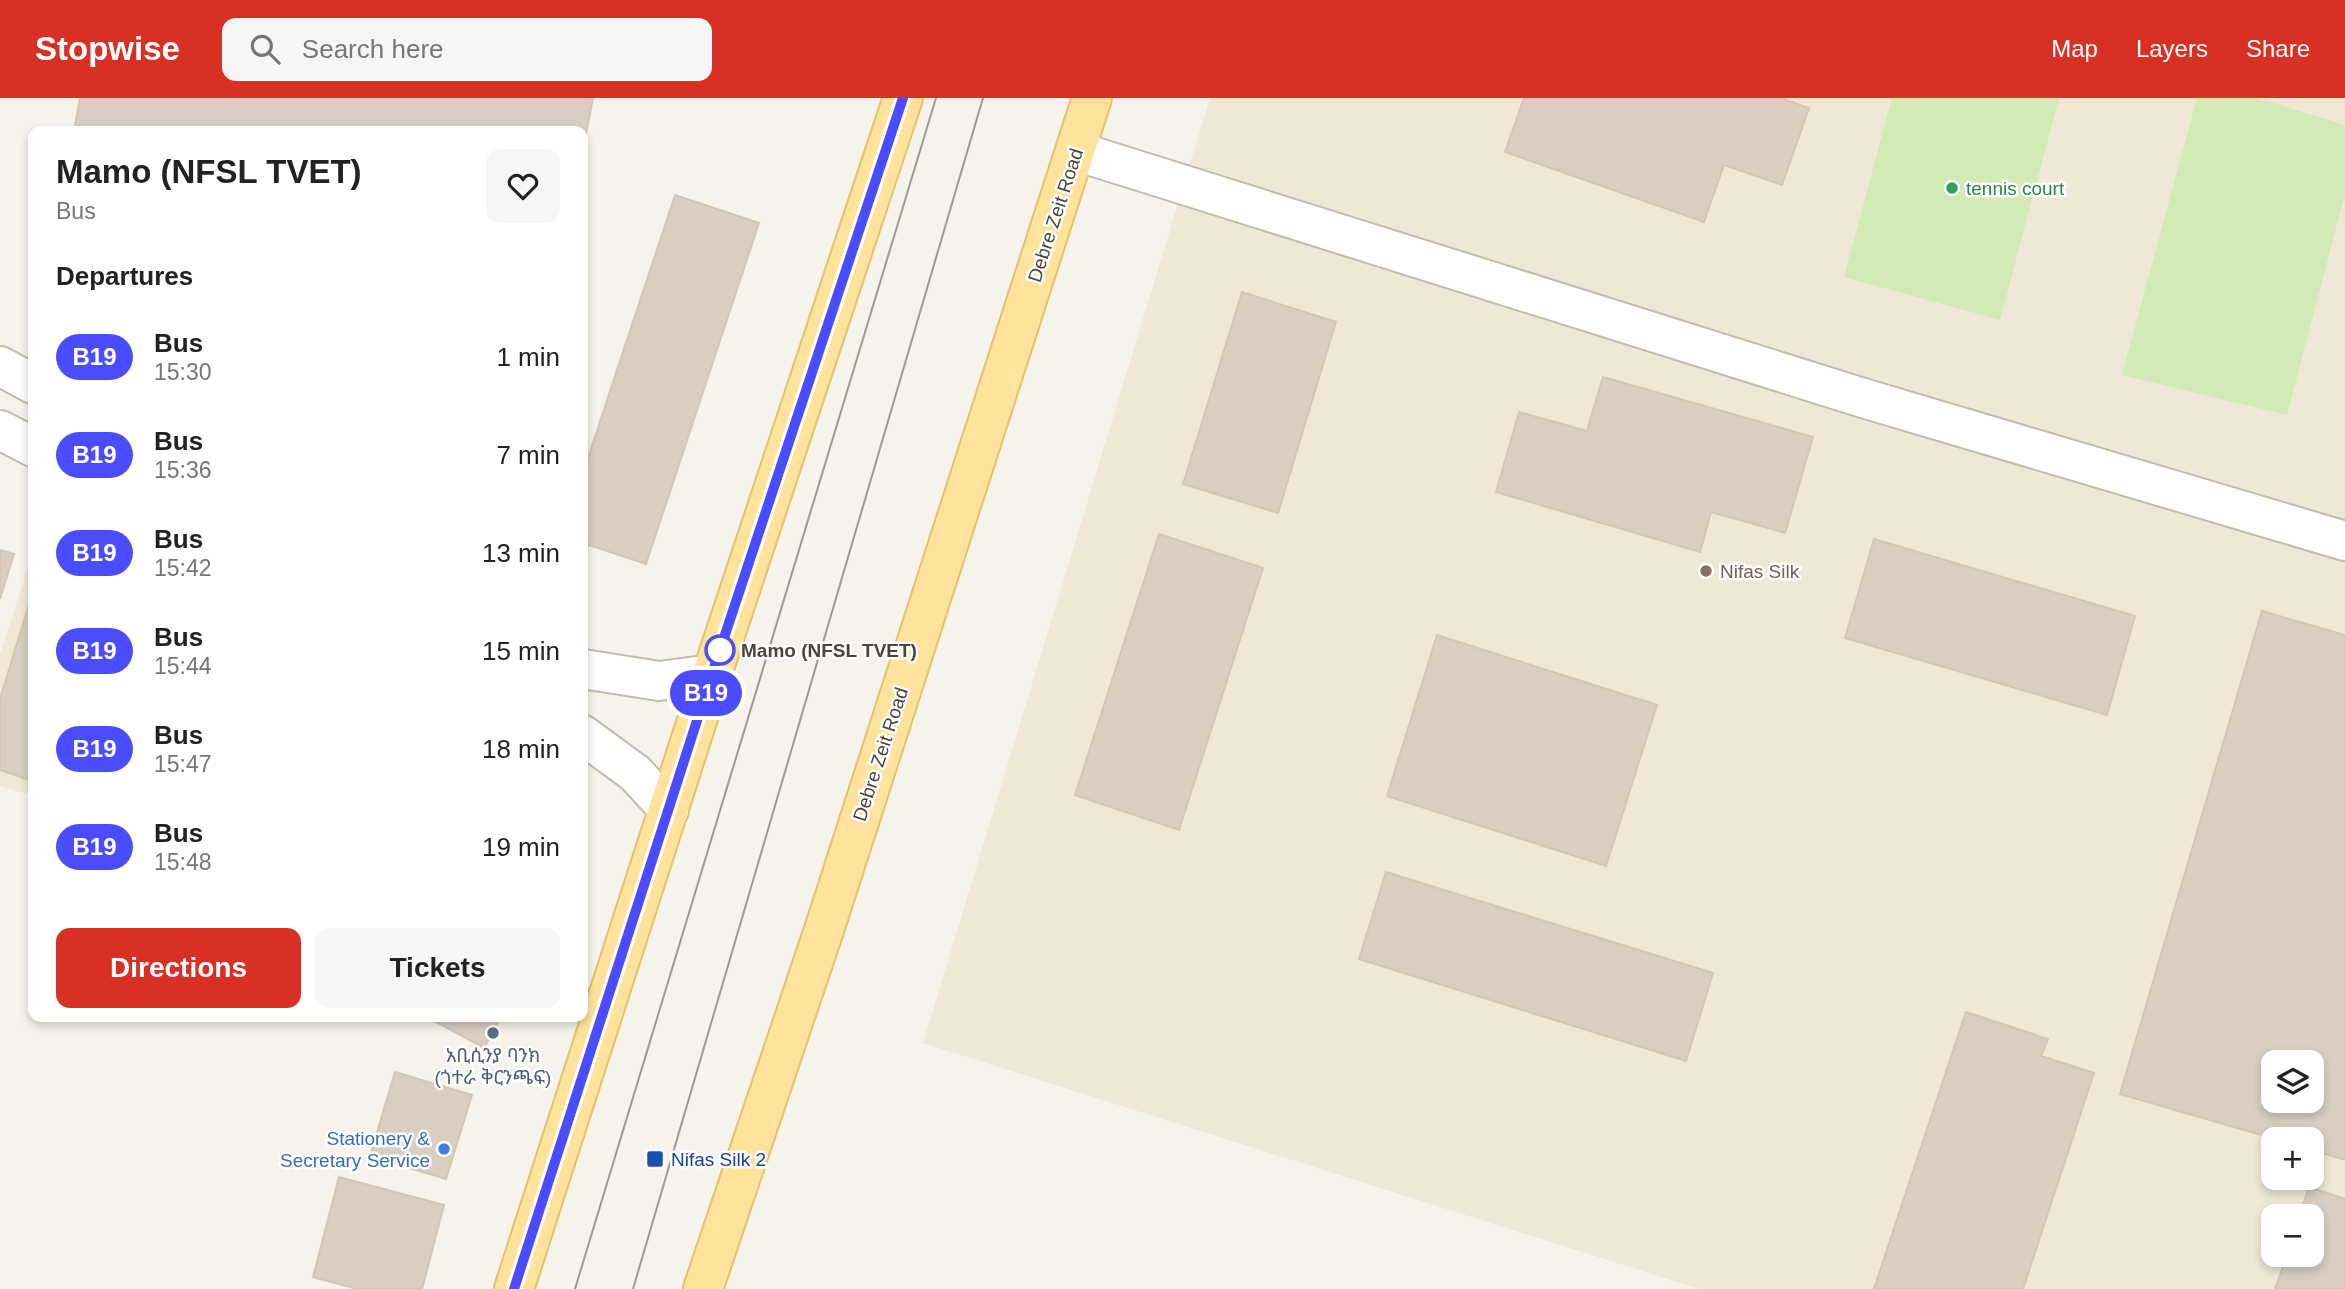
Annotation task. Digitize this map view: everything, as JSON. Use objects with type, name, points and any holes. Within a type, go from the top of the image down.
[{"type":"main road","points":[[514,1289],[712,674],[903,98]]},
{"type":"main road","name":"Debre Zeit Road","points":[[703,1289],[825,928],[1092,98]]},
{"type":"street","points":[[1076,151],[1863,398],[2345,541]]},
{"type":"street","points":[[0,366],[28,381]]},
{"type":"street","points":[[0,430],[28,444]]},
{"type":"street","points":[[588,670],[659,681],[712,674]]},
{"type":"street","points":[[588,739],[635,773],[669,810]]},
{"type":"shaded area","name":"Nifas Silk","points":[[1210,98],[2345,98],[2345,1289],[1699,1289],[923,1043]]},
{"type":"shaded area","points":[[28,568],[28,794],[0,786],[0,655]]},
{"type":"green space","name":"tennis court","points":[[1892,98],[2059,98],[2000,320],[1844,277]]},
{"type":"green space","points":[[2197,98],[2257,98],[2345,125],[2345,194],[2287,415],[2122,375]]},
{"type":"building","points":[[80,98],[593,98],[588,126],[75,126]]},
{"type":"building","points":[[1524,98],[1781,98],[1809,108],[1782,185],[1724,165],[1704,222],[1505,152]]},
{"type":"building","points":[[675,195],[759,223],[646,564],[588,545],[588,458]]},
{"type":"building","points":[[1242,292],[1336,322],[1278,513],[1183,484]]},
{"type":"building","points":[[1603,377],[1813,437],[1785,533],[1711,512],[1700,552],[1496,492],[1519,412],[1587,431]]},
{"type":"building","points":[[1159,534],[1263,568],[1179,830],[1075,795]]},
{"type":"building","points":[[1874,539],[2135,616],[2107,715],[1845,638]]},
{"type":"building","points":[[0,550],[14,554],[0,599]]},
{"type":"building","points":[[28,607],[28,779],[0,770],[0,699]]},
{"type":"building","points":[[2262,611],[2345,635],[2345,1160],[2324,1154],[2324,1127],[2261,1127],[2261,1135],[2120,1094]]},
{"type":"building","points":[[1437,635],[1657,705],[1606,866],[1387,796]]},
{"type":"building","points":[[1386,872],[1713,973],[1686,1061],[1359,959]]},
{"type":"building","points":[[1966,1012],[2048,1039],[2041,1056],[2094,1073],[2023,1289],[1874,1289]]},
{"type":"building","points":[[436,1022],[498,1022],[484,1048]]},
{"type":"building","points":[[395,1072],[472,1095],[446,1179],[370,1156]]},
{"type":"building","points":[[339,1177],[444,1205],[422,1289],[357,1289],[313,1277]]},
{"type":"building","points":[[2308,1190],[2318,1190],[2345,1199],[2345,1289],[2275,1289],[2283,1267],[2324,1267],[2324,1204],[2303,1204]]},
{"type":"tram line","points":[[575,1289],[936,98]]},
{"type":"tram line","points":[[633,1289],[983,98]]},
{"type":"bus line","name":"B19","points":[[514,1289],[712,674],[903,98]]},
{"type":"place","name":"tennis court","points":[[1952,188]]},
{"type":"place","name":"Nifas Silk","points":[[1706,571]]},
{"type":"place","name":"Mamo (NFSL TVET)","points":[[720,650]]},
{"type":"place","name":"አቢሲንያ ባንክ (ጎተራ ቅርንጫፍ)","points":[[493,1033]]},
{"type":"place","name":"Stationery & Secretary Service","points":[[444,1149]]},
{"type":"place","name":"Nifas Silk 2","points":[[655,1159]]}]
